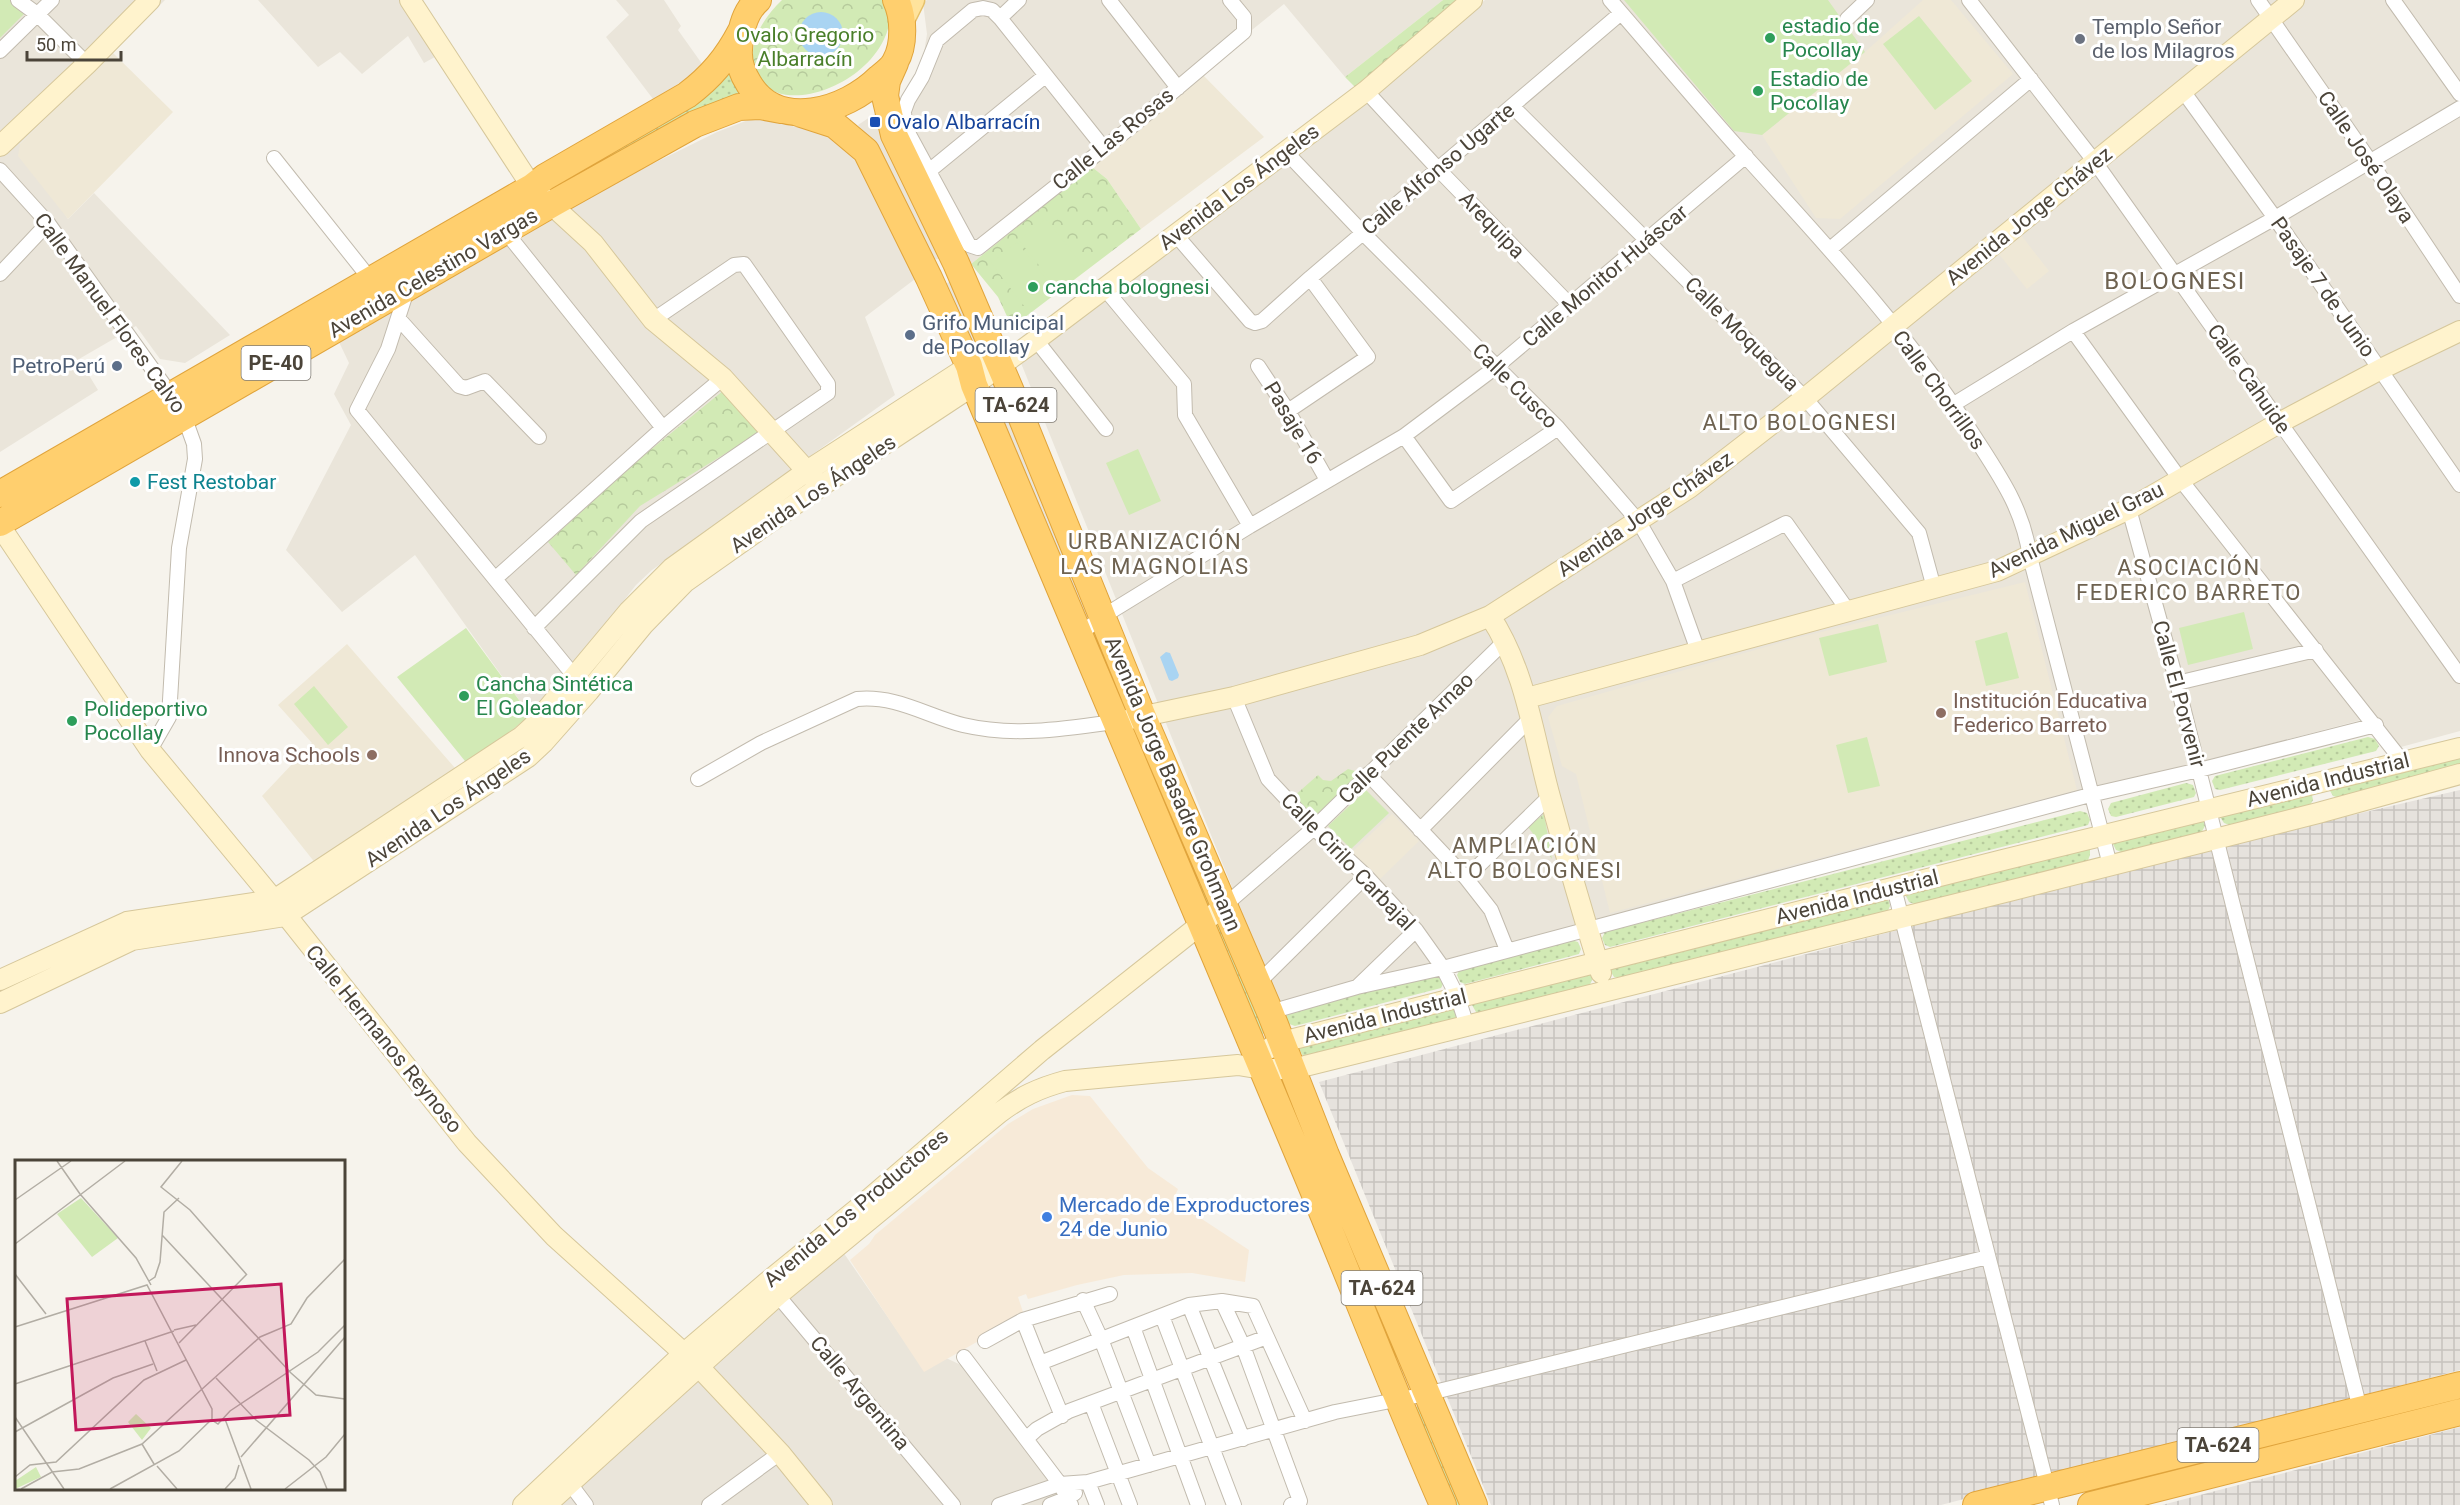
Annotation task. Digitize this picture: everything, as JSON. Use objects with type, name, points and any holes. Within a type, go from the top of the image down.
[{"type":"highway","name":"Avenida Jorge Basadre Grohmann","points":[[903,7],[900,47],[887,81],[885,96],[894,135],[962,254],[1000,366],[1102,617],[1270,1012],[1326,1155],[1474,1505]]},
{"type":"highway","name":"Avenida Celestino Vargas","points":[[0,494],[178,406],[408,287],[429,261],[532,187],[706,80],[728,56],[750,10]]},
{"type":"highway","points":[[750,10],[738,60],[742,72],[755,94],[790,112],[844,103],[874,83],[895,63]]},
{"type":"highway","name":"Avenida Celestino Vargas","points":[[0,524],[371,280],[429,261],[505,231],[695,124],[720,113],[749,106],[790,112]]},
{"type":"highway","name":"Avenida Jorge Basadre Grohmann","points":[[790,112],[836,125],[866,151],[929,278],[972,375],[1077,636],[1302,1164],[1397,1400],[1443,1505]]},
{"type":"highway","points":[[929,278],[962,254]]},
{"type":"highway","points":[[1302,1164],[1326,1155]]},
{"type":"highway","name":"TA-624","points":[[1976,1505],[2049,1496],[2460,1385]]},
{"type":"highway","name":"TA-624","points":[[2091,1505],[2460,1412]]},
{"type":"street","points":[[18,0],[37,14],[87,64]]},
{"type":"street","points":[[0,51],[52,0]]},
{"type":"street","points":[[0,146],[87,64],[150,0]]},
{"type":"street","points":[[410,0],[532,187],[593,243],[653,320],[723,378],[821,486]]},
{"type":"street","points":[[1000,18],[1019,0]]},
{"type":"street","points":[[1109,0],[1178,88]]},
{"type":"street","name":"Calle Las Rosas","points":[[962,254],[980,247],[1244,32],[1244,17],[1230,0]]},
{"type":"street","name":"Avenida Los Ángeles","points":[[548,723],[575,677],[629,611],[672,568],[807,471],[972,375],[1000,366],[1366,91],[1472,0]]},
{"type":"street","name":"Calle Chorrillos","points":[[1610,0],[1830,249],[1954,404],[2014,498],[2026,532],[2090,795],[2110,865]]},
{"type":"street","points":[[1847,19],[1867,0]]},
{"type":"street","name":"Calle Cahuide","points":[[1969,0],[2096,162],[2460,676]]},
{"type":"street","name":"Calle José Olaya","points":[[2258,0],[2460,296]]},
{"type":"street","name":"Avenida Jorge Chávez","points":[[1114,722],[1234,697],[1419,645],[1490,616],[1689,488],[1805,398],[2295,0]]},
{"type":"street","points":[[2393,0],[2460,94]]},
{"type":"street","points":[[962,254],[929,171],[905,127],[904,111],[922,77],[937,40],[973,10],[983,8],[992,10],[1000,18],[1103,147]]},
{"type":"street","name":"Calle Alfonso Ugarte","points":[[1176,235],[1244,315],[1255,323],[1262,321],[1622,13]]},
{"type":"street","points":[[929,171],[1045,76]]},
{"type":"street","points":[[1830,249],[2031,79]]},
{"type":"street","name":"Arequipa","points":[[1366,91],[1570,305]]},
{"type":"street","name":"Pasaje 7 de Junio","points":[[2182,91],[2275,218],[2460,485]]},
{"type":"street","name":"Calle Moquegua","points":[[1512,106],[1805,398],[1919,533],[1934,588]]},
{"type":"street","points":[[1954,404],[2073,331],[2275,218],[2460,108]]},
{"type":"street","name":"Calle Cusco","points":[[1286,152],[1363,233],[1558,428],[1639,522],[1673,581],[1698,651]]},
{"type":"street","name":"Calle Monitor Huáscar","points":[[1077,636],[1102,617],[1250,526],[1404,436],[1496,367],[1746,156]]},
{"type":"street","points":[[274,158],[371,280]]},
{"type":"street","name":"Calle Manuel Flores Calvo","points":[[0,170],[48,223],[178,406],[194,444],[195,459],[179,548],[169,717],[150,750]]},
{"type":"street","points":[[0,274],[48,223]]},
{"type":"street","points":[[505,231],[663,428]]},
{"type":"street","points":[[534,628],[641,521],[828,393],[828,384],[744,264],[734,265],[653,320]]},
{"type":"street","points":[[1288,411],[1368,357],[1310,278]]},
{"type":"street","points":[[408,287],[388,349],[357,410],[575,677]]},
{"type":"street","points":[[1105,289],[1184,384],[1185,415],[1250,526]]},
{"type":"street","points":[[398,318],[459,386],[466,388],[485,381],[539,437]]},
{"type":"street","points":[[2073,331],[2180,479],[2403,762]]},
{"type":"street","name":"Avenida Miguel Grau","points":[[1527,698],[1997,571],[2129,509],[2279,423],[2381,369],[2460,331]]},
{"type":"street","points":[[1036,340],[1106,429]]},
{"type":"street","name":"Pasaje 16","points":[[1258,366],[1288,411],[1327,480]]},
{"type":"street","name":"Avenida Los Ángeles","points":[[0,1002],[94,948],[127,922],[140,919],[280,908],[522,737],[548,723],[685,582],[972,375]]},
{"type":"street","points":[[496,578],[663,428],[723,378]]},
{"type":"street","points":[[1404,436],[1451,501],[1558,428]]},
{"type":"street","name":"Calle El Porvenir","points":[[2129,509],[2178,683],[2215,839],[2361,1410],[2365,1436]]},
{"type":"street","points":[[1673,581],[1786,523],[1849,612]]},
{"type":"street","name":"Calle Hermanos Reynoso","points":[[0,524],[150,750],[280,908],[467,1143],[554,1236],[698,1366],[780,1453],[822,1505]]},
{"type":"street","points":[[1490,616],[1506,640],[1527,698],[1550,796],[1606,991]]},
{"type":"street","name":"Calle Puente Arnao","points":[[1224,906],[1314,828],[1506,640]]},
{"type":"street","points":[[2178,683],[2316,650]]},
{"type":"street","name":"Calle Cirilo Carbajal","points":[[1234,697],[1268,779],[1314,828],[1366,876],[1416,930],[1443,968],[1458,998],[1467,1026]]},
{"type":"street","points":[[698,779],[761,742],[857,699],[876,699],[913,706],[961,724],[984,729],[1044,732],[1114,722]]},
{"type":"street","points":[[1420,830],[1531,718]]},
{"type":"street","points":[[1270,1012],[1357,987],[1443,968],[2090,795],[2376,725]]},
{"type":"street","name":"Avenida Industrial","points":[[1259,1062],[1282,1042],[2460,748]]},
{"type":"street","points":[[1368,774],[1466,878],[1491,910],[1507,950]]},
{"type":"street","name":"Avenida Industrial","points":[[1259,1062],[1293,1069],[2215,839],[2460,774]]},
{"type":"street","points":[[1466,878],[1550,796]]},
{"type":"street","points":[[1257,984],[1366,876]]},
{"type":"street","points":[[1894,888],[2049,1496]]},
{"type":"street","name":"Avenida Los Productores","points":[[524,1505],[564,1477],[698,1366],[772,1289],[862,1205],[1042,1050],[1224,906]]},
{"type":"street","points":[[1357,987],[1416,930]]},
{"type":"street","name":"Avenida Los Ángeles","points":[[0,980],[94,948]]},
{"type":"street","points":[[1042,1050],[1045,1064],[1053,1074],[1065,1081]]},
{"type":"street","name":"Avenida Los Productores","points":[[546,1505],[564,1477],[683,1354],[772,1289],[1017,1099],[1041,1087],[1065,1081],[1259,1062]]},
{"type":"street","points":[[999,1505],[1060,1484],[1088,1482],[1335,1412],[1426,1394],[1988,1257]]},
{"type":"street","name":"Calle Argentina","points":[[772,1289],[953,1505]]},
{"type":"street","points":[[985,1341],[1023,1320],[1110,1293]]},
{"type":"street","points":[[1083,1300],[1101,1340],[1149,1465]]},
{"type":"street","points":[[1040,1363],[1189,1305],[1222,1301],[1253,1306],[1305,1421]]},
{"type":"street","points":[[1222,1301],[1243,1346],[1300,1502],[1291,1505]]},
{"type":"street","points":[[1189,1305],[1243,1439]]},
{"type":"street","points":[[1162,1316],[1234,1505]]},
{"type":"street","points":[[1023,1320],[1062,1416]]},
{"type":"street","points":[[1133,1327],[1198,1505]]},
{"type":"street","points":[[1026,1439],[1037,1429],[1091,1403],[1267,1337]]},
{"type":"street","points":[[964,1357],[1060,1484],[1069,1502]]},
{"type":"street","points":[[1091,1403],[1130,1505]]},
{"type":"street","points":[[709,1505],[780,1453]]},
{"type":"street","points":[[564,1477],[586,1505]]},
{"type":"street","points":[[1050,1505],[1069,1502],[1088,1482]]},
{"type":"street","points":[[1088,1482],[1096,1505]]},
{"type":"shaded area","points":[[0,0],[165,0],[20,144],[68,219],[94,193],[230,335],[185,363],[160,359],[136,326],[79,359],[98,390],[0,452]]},
{"type":"shaded area","points":[[258,0],[410,0],[442,53],[424,63],[408,36],[362,74],[340,52],[318,67]]},
{"type":"shaded area","points":[[616,0],[664,0],[681,26],[678,30],[705,68],[653,99],[606,37],[629,15]]},
{"type":"shaded area","points":[[927,0],[1443,0],[1345,77],[1284,4],[1200,72],[1092,167],[971,264],[902,103],[922,65],[927,34],[923,3]]},
{"type":"shaded area","points":[[1485,0],[2460,0],[2460,731],[2401,747],[2361,720],[1279,1004],[1021,363],[1365,103]]},
{"type":"shaded area","points":[[1923,0],[1951,0],[2013,74],[1840,219],[1816,218],[1762,135],[1865,52]]},
{"type":"shaded area","points":[[112,52],[173,112],[68,219],[18,156],[20,144]]},
{"type":"shaded area","points":[[1200,72],[1264,137],[1141,229],[1107,179],[1092,167]]},
{"type":"shaded area","points":[[876,113],[882,135],[943,253],[939,259],[932,260],[873,146],[858,125]]},
{"type":"shaded area","points":[[756,117],[833,136],[862,158],[915,279],[865,317],[895,395],[652,570],[636,585],[578,659],[530,715],[415,555],[342,612],[286,550],[351,425],[334,394],[349,363],[339,342],[555,212],[717,132]]},
{"type":"shaded area","points":[[2021,235],[2049,271],[2027,289],[1998,253]]},
{"type":"shaded area","points":[[949,282],[956,284],[982,349],[980,354],[975,356],[944,285]]},
{"type":"shaded area","points":[[992,386],[999,388],[1089,615],[1084,617],[988,388]]},
{"type":"shaded area","points":[[2025,582],[2077,790],[1610,913],[1576,774],[1562,766],[1548,717],[1557,706],[1805,636]]},
{"type":"shaded area","name":"Innova Schools","points":[[347,644],[455,768],[316,864],[262,796],[312,743],[278,705]]},
{"type":"shaded area","points":[[2460,790],[2460,1370],[1941,1505],[1491,1505],[1319,1082],[2206,849]]},
{"type":"shaded area","points":[[1392,814],[1419,841],[1379,880],[1352,852]]},
{"type":"shaded area","name":"Mercado de Exproductores 24 de Junio","points":[[1072,1095],[1090,1096],[1148,1168],[1178,1189],[1173,1200],[1249,1250],[1245,1282],[1192,1273],[1124,1275],[1028,1299],[1026,1294],[1018,1297],[1024,1315],[924,1372],[850,1260],[869,1244],[875,1235],[1008,1124],[1033,1109]]},
{"type":"shaded area","points":[[843,1252],[925,1371],[946,1358],[961,1365],[1048,1473],[1067,1505],[561,1505],[720,1353]]},
{"type":"shaded area","points":[[2460,1427],[2460,1505],[2162,1505]]},
{"type":"green space","points":[[0,0],[15,0],[26,12],[0,38]]},
{"type":"green space","name":"Ovalo Gregorio Albarracín","points":[[782,0],[889,0],[888,28],[876,53],[855,73],[830,88],[804,95],[780,93],[762,82],[753,60],[753,51],[761,27],[770,12]]},
{"type":"green space","points":[[1443,0],[1463,0],[1355,87],[1345,77]]},
{"type":"green space","name":"Estadio de Pocollay","points":[[1624,0],[1828,0],[1865,52],[1762,135],[1734,131]]},
{"type":"green space","points":[[1919,16],[1972,81],[1935,110],[1883,44]]},
{"type":"green space","points":[[731,64],[748,94],[727,98],[713,104],[559,188],[557,183]]},
{"type":"green space","points":[[1092,167],[1107,179],[1141,229],[1012,327],[998,297],[971,264]]},
{"type":"green space","points":[[1046,219],[1084,267],[1057,288],[1019,240]]},
{"type":"green space","points":[[1017,242],[1055,290],[1028,311],[991,263]]},
{"type":"green space","points":[[724,390],[762,431],[640,506],[576,575],[548,542],[643,456]]},
{"type":"green space","points":[[1138,449],[1161,501],[1129,515],[1106,463]]},
{"type":"green space","points":[[2244,612],[2253,649],[2188,665],[2179,628]]},
{"type":"green space","points":[[1878,624],[1887,662],[1829,676],[1819,638]]},
{"type":"green space","name":"Cancha Sintética El Goleador","points":[[466,628],[530,715],[469,766],[397,677]]},
{"type":"green space","points":[[2007,632],[2019,678],[1986,686],[1975,641]]},
{"type":"green space","points":[[314,686],[348,727],[328,745],[294,704]]},
{"type":"green space","points":[[1135,727],[1212,904],[1206,907],[1129,731]]},
{"type":"green space","points":[[1867,737],[1880,786],[1848,793],[1836,745]]},
{"type":"green space","points":[[2368,737],[2375,739],[2379,746],[2376,751],[2220,790],[2215,789],[2212,781],[2215,776]]},
{"type":"green space","points":[[2460,752],[2460,768],[2340,798],[2333,796],[2329,789]]},
{"type":"green space","points":[[1348,769],[1362,773],[1315,818],[1293,797],[1318,775],[1323,780],[1331,781]]},
{"type":"green space","points":[[2186,783],[2193,785],[2196,793],[2194,797],[2116,817],[2111,816],[2108,809],[2111,803]]},
{"type":"green space","points":[[1366,790],[1389,813],[1351,849],[1328,826]]},
{"type":"green space","points":[[2305,792],[2312,795],[2313,800],[2309,807],[2232,826],[2224,823],[2220,817]]},
{"type":"green space","points":[[2080,811],[2087,813],[2090,820],[2088,825],[1610,947],[1605,945],[1602,938],[1605,932]]},
{"type":"green space","points":[[1544,814],[1552,859],[1528,827]]},
{"type":"green space","points":[[2204,821],[2205,826],[2201,833],[2124,853],[2116,850],[2113,844],[2120,838]]},
{"type":"green space","points":[[2083,848],[2090,850],[2087,863],[1917,905],[1909,902],[1906,896],[1913,890]]},
{"type":"green space","points":[[1883,898],[1889,901],[1890,906],[1887,913],[1622,979],[1614,977],[1610,970],[1618,964]]},
{"type":"green space","points":[[1217,922],[1224,925],[1266,1032],[1261,1035],[1211,926]]},
{"type":"green space","points":[[1571,940],[1578,942],[1581,949],[1579,954],[1465,984],[1460,982],[1457,975],[1460,969]]},
{"type":"green space","points":[[1586,972],[1592,974],[1589,987],[1484,1013],[1476,1012],[1472,1005],[1476,999]]},
{"type":"green space","points":[[1433,975],[1439,976],[1443,984],[1441,988],[1295,1026],[1289,1024],[1286,1017],[1290,1011]]},
{"type":"green space","points":[[1451,1007],[1456,1009],[1457,1015],[1454,1022],[1311,1058],[1303,1056],[1299,1049],[1303,1044]]},
{"type":"green space","points":[[1421,1405],[1467,1505],[1452,1505],[1415,1408]]},
{"type":"water","points":[[821,12],[836,19],[843,34],[836,49],[821,56],[806,49],[799,34],[806,19]]},
{"type":"water","points":[[1166,652],[1170,653],[1179,675],[1172,681],[1169,680],[1160,657]]},
{"type":"place","name":"estadio de Pocollay","points":[[1770,38]]},
{"type":"place","name":"Templo Señor de los Milagros","points":[[2080,39]]},
{"type":"place","name":"Estadio de Pocollay","points":[[1758,91]]},
{"type":"place","name":"Ovalo Albarracín","points":[[875,122]]},
{"type":"place","name":"cancha bolognesi","points":[[1033,287]]},
{"type":"place","name":"Grifo Municipal de Pocollay","points":[[910,335]]},
{"type":"place","name":"PetroPerú","points":[[117,366]]},
{"type":"place","name":"Fest Restobar","points":[[135,482]]},
{"type":"place","name":"Cancha Sintética El Goleador","points":[[464,696]]},
{"type":"place","name":"Institución Educativa Federico Barreto","points":[[1941,713]]},
{"type":"place","name":"Polideportivo Pocollay","points":[[72,721]]},
{"type":"place","name":"Innova Schools","points":[[372,755]]},
{"type":"place","name":"Mercado de Exproductores 24 de Junio","points":[[1047,1217]]},
{"type":"district","name":"BOLOGNESI","points":[[2175,281]]},
{"type":"district","name":"ALTO BOLOGNESI","points":[[1800,422]]},
{"type":"district","name":"URBANIZACIÓN LAS MAGNOLIAS","points":[[1155,554]]},
{"type":"district","name":"ASOCIACIÓN FEDERICO BARRETO","points":[[2189,580]]},
{"type":"district","name":"AMPLIACIÓN ALTO BOLOGNESI","points":[[1525,858]]}]
